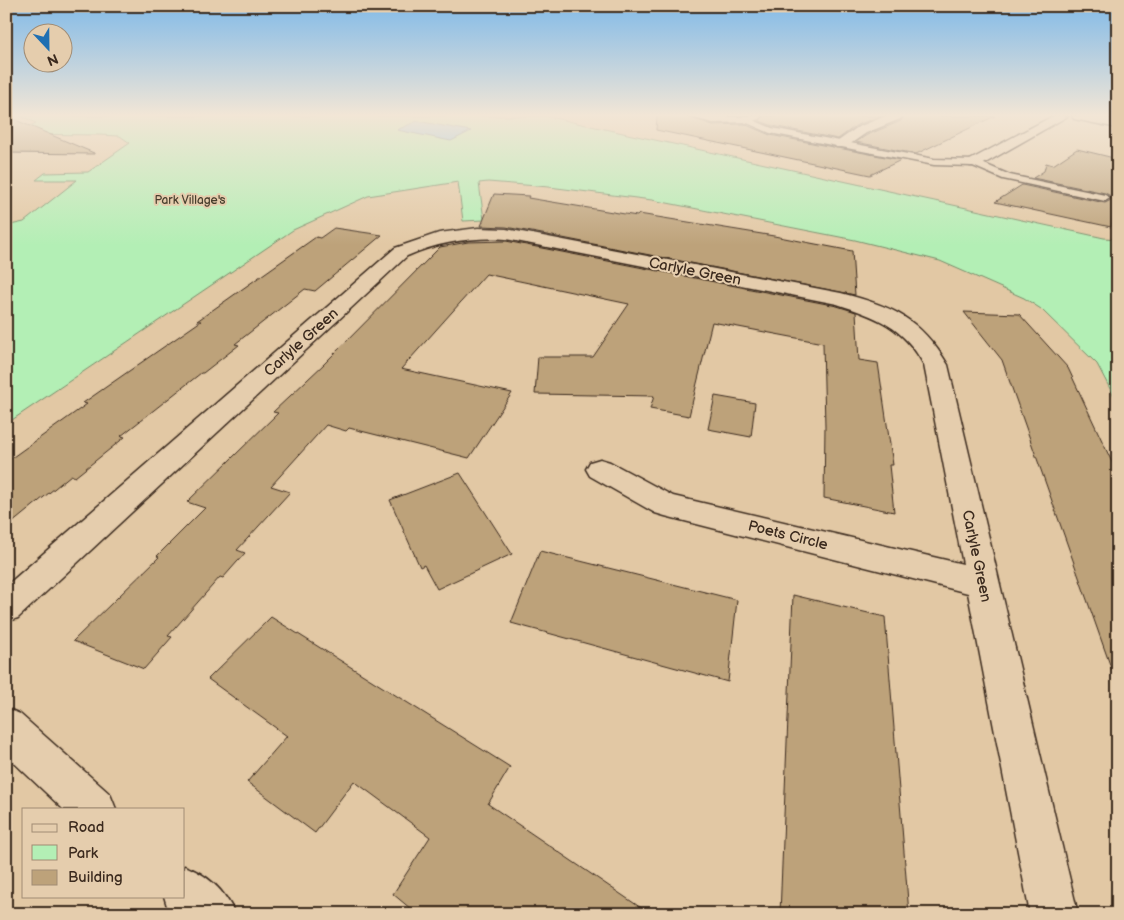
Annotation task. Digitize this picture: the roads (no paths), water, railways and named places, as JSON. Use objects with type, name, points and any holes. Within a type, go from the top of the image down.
[{"type":"street","points":[[975,163],[983,159]]},
{"type":"street","name":"Carlyle Green","points":[[6,607],[401,252],[436,238],[484,233],[506,234],[840,299],[870,308],[892,318],[913,332],[927,346],[936,365],[1054,914]]},
{"type":"street","name":"Poets Circle","points":[[600,469],[665,505],[983,583]]},
{"type":"street","points":[[6,728],[94,808]]},
{"type":"street","points":[[185,890],[211,914]]},
{"type":"lane","points":[[918,159],[934,162],[975,163],[1007,177],[1105,198]]},
{"type":"park label","name":"Park Village's","points":[[190,200]]}]
